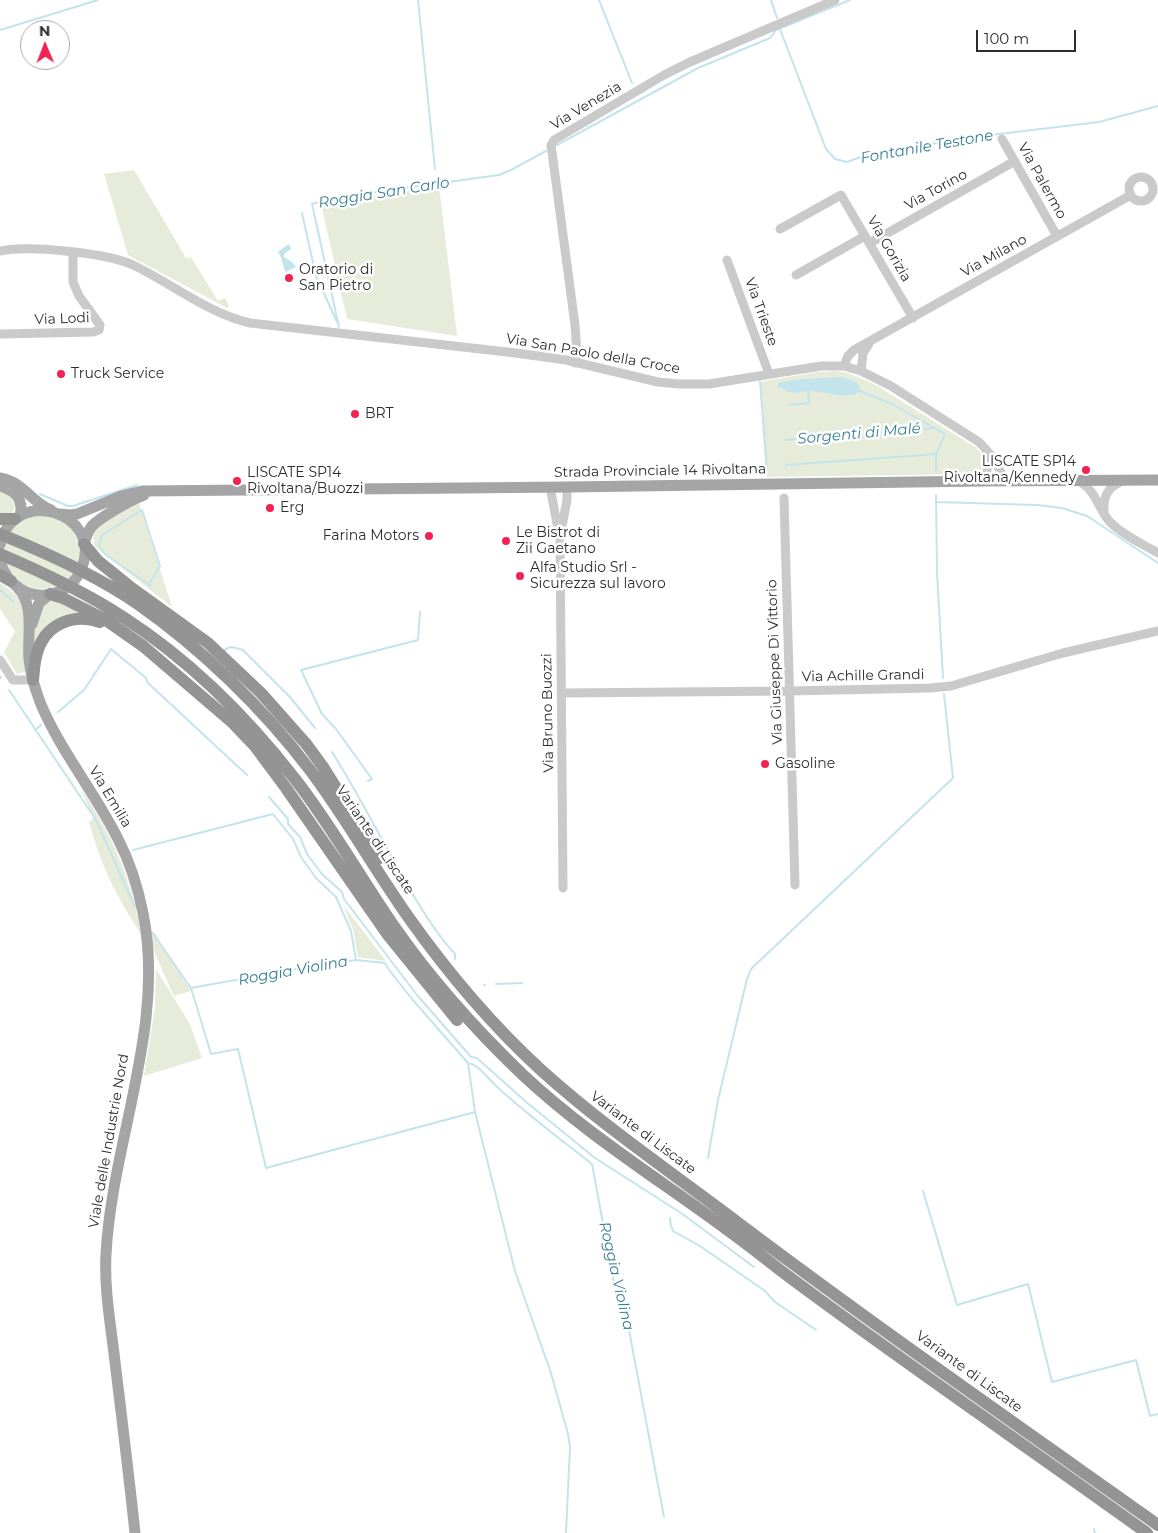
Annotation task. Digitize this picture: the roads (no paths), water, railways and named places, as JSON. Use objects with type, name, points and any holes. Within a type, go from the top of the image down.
[{"type":"highway","points":[[0,519],[10,520],[17,518]]},
{"type":"highway","name":"Variante di Liscate","points":[[0,534],[89,576],[137,604],[210,660],[272,725],[312,772],[408,915],[448,970],[490,1019],[544,1072],[613,1130],[798,1268],[1158,1525]]},
{"type":"highway","points":[[84,544],[98,561],[226,659],[279,713],[323,767],[437,948],[505,1030],[544,1072]]},
{"type":"highway","name":"Variante di Liscate","points":[[0,554],[81,592],[126,619],[161,644],[205,681],[255,732],[294,778],[407,945],[444,993],[478,1030],[528,1079],[566,1112],[724,1227],[791,1279],[1147,1533]]},
{"type":"highway","points":[[50,594],[63,598],[106,620],[154,654],[233,723],[254,745],[296,801],[388,936],[436,996],[470,1034],[520,1084],[575,1130],[639,1177],[675,1193]]},
{"type":"highway","points":[[33,680],[37,652],[43,640],[54,626],[72,619],[89,619],[101,622],[154,654]]},
{"type":"main road","points":[[0,478],[15,482],[45,508],[57,513],[75,525],[84,544],[84,562],[77,578],[64,589],[50,594],[35,594],[10,581]]},
{"type":"main road","name":"Strada Provinciale 14 Rivoltana","points":[[17,518],[36,510],[70,516],[130,493],[162,491],[1158,480]]},
{"type":"main road","points":[[0,486],[19,496],[21,505],[17,518],[5,532],[0,545]]},
{"type":"main road","name":"Strada Provinciale 14 Rivoltana","points":[[84,544],[89,531],[98,522],[132,500],[162,491]]},
{"type":"main road","name":"Via Emilia","points":[[0,560],[3,571],[24,595],[27,604],[29,660],[33,680],[43,709],[69,759],[105,815],[124,852],[139,896],[147,934]]},
{"type":"main road","name":"Via Emilia","points":[[28,637],[38,606],[50,594]]},
{"type":"main road","name":"Viale delle Industrie Nord","points":[[135,1533],[108,1298],[106,1255],[114,1188],[147,1011],[149,982],[147,934]]},
{"type":"street","name":"Via Venezia","points":[[575,362],[577,354],[575,325],[551,145],[554,140],[664,75],[690,62],[835,0]]},
{"type":"street","name":"Via Palermo","points":[[1002,139],[1057,236]]},
{"type":"street","name":"Via Torino","points":[[796,275],[1015,162]]},
{"type":"street","name":"Via Gorizia","points":[[780,229],[841,195],[914,318]]},
{"type":"street","name":"Via Milano","points":[[844,366],[846,359],[852,352],[1130,195]]},
{"type":"street","name":"Via San Paolo della Croce","points":[[0,251],[22,248],[73,253],[127,263],[220,312],[243,322],[516,353],[575,362],[658,382],[709,384],[820,366],[844,366],[861,371],[891,386],[979,442],[985,448],[1006,481]]},
{"type":"street","name":"Via Lodi","points":[[0,334],[93,332],[99,330],[100,324],[79,296],[72,282],[73,253]]},
{"type":"street","name":"Via Trieste","points":[[726,260],[769,374]]},
{"type":"street","points":[[861,371],[863,353],[871,342]]},
{"type":"street","points":[[985,448],[988,463],[985,481]]},
{"type":"street","points":[[1078,481],[1090,489],[1110,522],[1122,532],[1158,553]]},
{"type":"street","points":[[1105,514],[1106,493],[1111,486],[1122,481]]},
{"type":"street","name":"Via Bruno Buozzi","points":[[563,888],[560,537],[567,500],[567,487]]},
{"type":"street","name":"Via Bruno Buozzi","points":[[550,488],[560,537]]},
{"type":"street","name":"Via Giuseppe Di Vittorio","points":[[784,498],[794,885]]},
{"type":"street","name":"Via Achille Grandi","points":[[561,693],[790,691],[951,686],[1063,653],[1158,631]]},
{"type":"street","points":[[0,660],[13,680],[33,680]]},
{"type":"water","points":[[287,245],[290,245],[291,249],[284,254],[284,257],[296,267],[286,272],[278,252]]},
{"type":"water","points":[[842,377],[856,382],[861,390],[843,396],[810,391],[791,393],[778,387],[778,383],[801,379]]},
{"type":"waterway","points":[[0,30],[98,0]]},
{"type":"waterway","points":[[418,0],[435,169]]},
{"type":"waterway","points":[[599,0],[632,83]]},
{"type":"waterway","name":"Fontanile Testone","points":[[771,0],[777,18]]},
{"type":"waterway","name":"Roggia San Carlo","points":[[557,145],[698,68],[770,38],[776,30],[850,0]]},
{"type":"waterway","name":"Fontanile Testone","points":[[780,29],[826,149],[835,159],[847,162],[866,155],[898,149],[974,137],[1099,122],[1158,106]]},
{"type":"waterway","name":"Roggia San Carlo","points":[[339,327],[312,204],[332,198],[499,175],[546,151]]},
{"type":"waterway","points":[[302,213],[316,276],[337,322]]},
{"type":"waterway","points":[[760,381],[767,474]]},
{"type":"waterway","points":[[788,405],[809,403],[808,390]]},
{"type":"waterway","points":[[860,391],[894,405],[945,434],[936,454],[936,472]]},
{"type":"waterway","name":"Sorgenti di Malé","points":[[784,440],[934,428]]},
{"type":"waterway","name":"Sorgenti di Malé","points":[[786,465],[936,454]]},
{"type":"waterway","points":[[40,494],[68,506],[73,506],[137,485]]},
{"type":"waterway","points":[[936,495],[937,573],[943,678]]},
{"type":"waterway","points":[[936,502],[1037,505],[1062,508],[1087,516],[1158,563]]},
{"type":"waterway","points":[[149,584],[160,566],[142,510],[102,535],[99,546],[106,555],[151,586]]},
{"type":"waterway","points":[[0,590],[14,602]]},
{"type":"waterway","points":[[368,781],[372,779],[336,729],[322,714],[301,670],[418,640],[420,612]]},
{"type":"waterway","points":[[224,651],[232,647],[243,650],[290,697],[315,728]]},
{"type":"waterway","points":[[58,712],[84,690],[111,649],[146,678],[148,683],[247,775]]},
{"type":"waterway","name":"Roggia Violina","points":[[9,690],[96,820],[135,907]]},
{"type":"waterway","points":[[708,1158],[718,1100],[751,969],[953,778],[944,694]]},
{"type":"waterway","name":"Roggia Violina","points":[[35,730],[41,725]]},
{"type":"waterway","points":[[332,752],[415,898],[455,954],[455,959]]},
{"type":"waterway","points":[[269,797],[288,819],[288,824],[300,837],[307,854],[322,874],[342,892],[344,899],[417,995],[471,1057],[477,1058],[525,1101],[595,1158],[681,1213],[754,1267]]},
{"type":"waterway","points":[[133,850],[273,814],[293,839],[301,857],[316,878],[336,897],[351,931],[356,960]]},
{"type":"waterway","name":"Roggia Violina","points":[[152,932],[191,988],[211,1054],[238,1049],[266,1168],[475,1112]]},
{"type":"waterway","name":"Roggia Violina","points":[[191,988],[356,960],[385,963],[412,999],[468,1063],[479,1069],[518,1106],[592,1164],[614,1283],[623,1298],[664,1517]]},
{"type":"waterway","points":[[496,984],[522,983]]},
{"type":"waterway","name":"Roggia Violina","points":[[468,1063],[475,1112],[515,1271],[551,1373],[568,1434],[570,1447],[566,1533]]},
{"type":"waterway","points":[[923,1191],[957,1305],[1028,1284],[1052,1382],[1136,1360],[1150,1416],[1158,1414]]},
{"type":"waterway","points":[[670,1218],[673,1231],[700,1246],[765,1291],[775,1302],[816,1330]]},
{"type":"waterway","points":[[1094,1529],[1095,1533]]},
{"type":"place","name":"Oratorio di San Pietro","points":[[289,278]]},
{"type":"place","name":"Truck Service","points":[[61,374]]},
{"type":"place","name":"BRT","points":[[355,414]]},
{"type":"place","name":"LISCATE SP14 Rivoltana/Kennedy","points":[[1086,470]]},
{"type":"place","name":"LISCATE SP14 Rivoltana/Buozzi","points":[[237,481]]},
{"type":"place","name":"Erg","points":[[270,508]]},
{"type":"place","name":"Farina Motors","points":[[429,536]]},
{"type":"place","name":"Le Bistrot di Zii Gaetano","points":[[506,541]]},
{"type":"place","name":"Alfa Studio Srl - Sicurezza sul lavoro","points":[[520,576]]},
{"type":"place","name":"Gasoline","points":[[765,764]]}]
